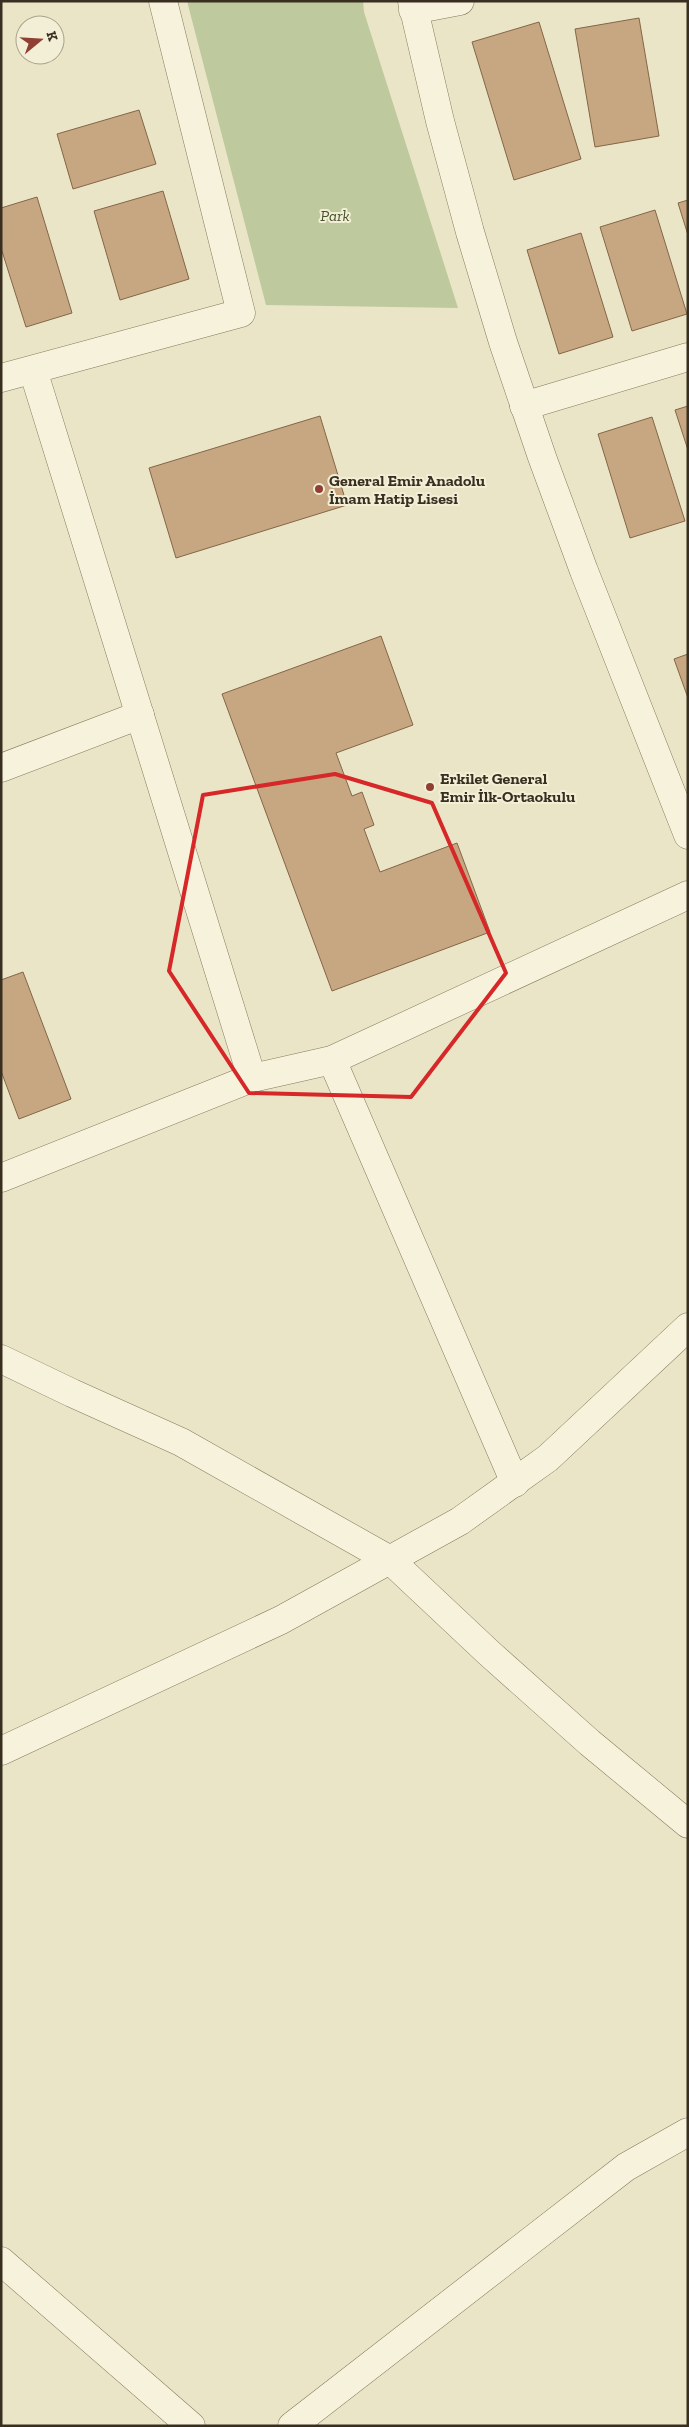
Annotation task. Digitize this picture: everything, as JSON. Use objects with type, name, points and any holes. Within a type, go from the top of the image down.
[{"type":"street","points":[[1,378],[241,313],[163,1]]},
{"type":"street","points":[[460,1],[412,5],[440,121],[470,232],[524,406],[574,545],[630,684],[680,797],[688,835]]},
{"type":"street","points":[[524,406],[688,357]]},
{"type":"street","points":[[33,370],[252,1078]]},
{"type":"street","points":[[1,768],[140,715]]},
{"type":"street","points":[[1,1178],[252,1078],[332,1060],[688,895]]},
{"type":"street","points":[[332,1060],[515,1483]]},
{"type":"street","points":[[1,1751],[281,1620],[460,1521],[548,1458],[588,1423],[688,1327]]},
{"type":"street","points":[[1,1359],[72,1394],[181,1442],[390,1560],[590,1743],[688,1824]]},
{"type":"street","points":[[292,2426],[626,2168],[688,2132]]},
{"type":"street","points":[[1,2261],[191,2426]]},
{"type":"highlighted area","points":[[335,774],[432,803],[506,973],[411,1097],[249,1093],[169,971],[203,795]]},
{"type":"green space","name":"Park","points":[[187,1],[363,1],[364,12],[458,308],[266,305]]},
{"type":"building","points":[[639,18],[659,136],[595,147],[575,29]]},
{"type":"building","points":[[539,22],[581,159],[514,180],[472,42]]},
{"type":"building","points":[[139,110],[156,164],[73,189],[57,134]]},
{"type":"building","points":[[163,191],[189,279],[120,300],[94,211]]},
{"type":"building","points":[[37,197],[72,313],[26,327],[1,248],[1,208]]},
{"type":"building","points":[[688,200],[688,235],[678,203]]},
{"type":"building","points":[[655,210],[687,314],[632,331],[600,227]]},
{"type":"building","points":[[581,233],[613,337],[559,354],[527,250]]},
{"type":"building","points":[[688,406],[688,450],[675,410]]},
{"type":"building","points":[[320,416],[347,505],[176,558],[149,468]]},
{"type":"building","points":[[652,417],[685,521],[630,538],[598,434]]},
{"type":"building","points":[[381,636],[413,725],[336,753],[352,796],[362,792],[374,825],[364,829],[380,872],[457,843],[490,932],[332,991],[222,694]]},
{"type":"building","points":[[688,654],[688,698],[674,659]]},
{"type":"building","points":[[23,972],[71,1099],[19,1119],[1,1071],[1,980]]},
{"type":"place","name":"General Emir Anadolu İmam Hatip Lisesi","points":[[319,489]]},
{"type":"place","name":"Erkilet General Emir İlk-Ortaokulu","points":[[430,787]]}]
